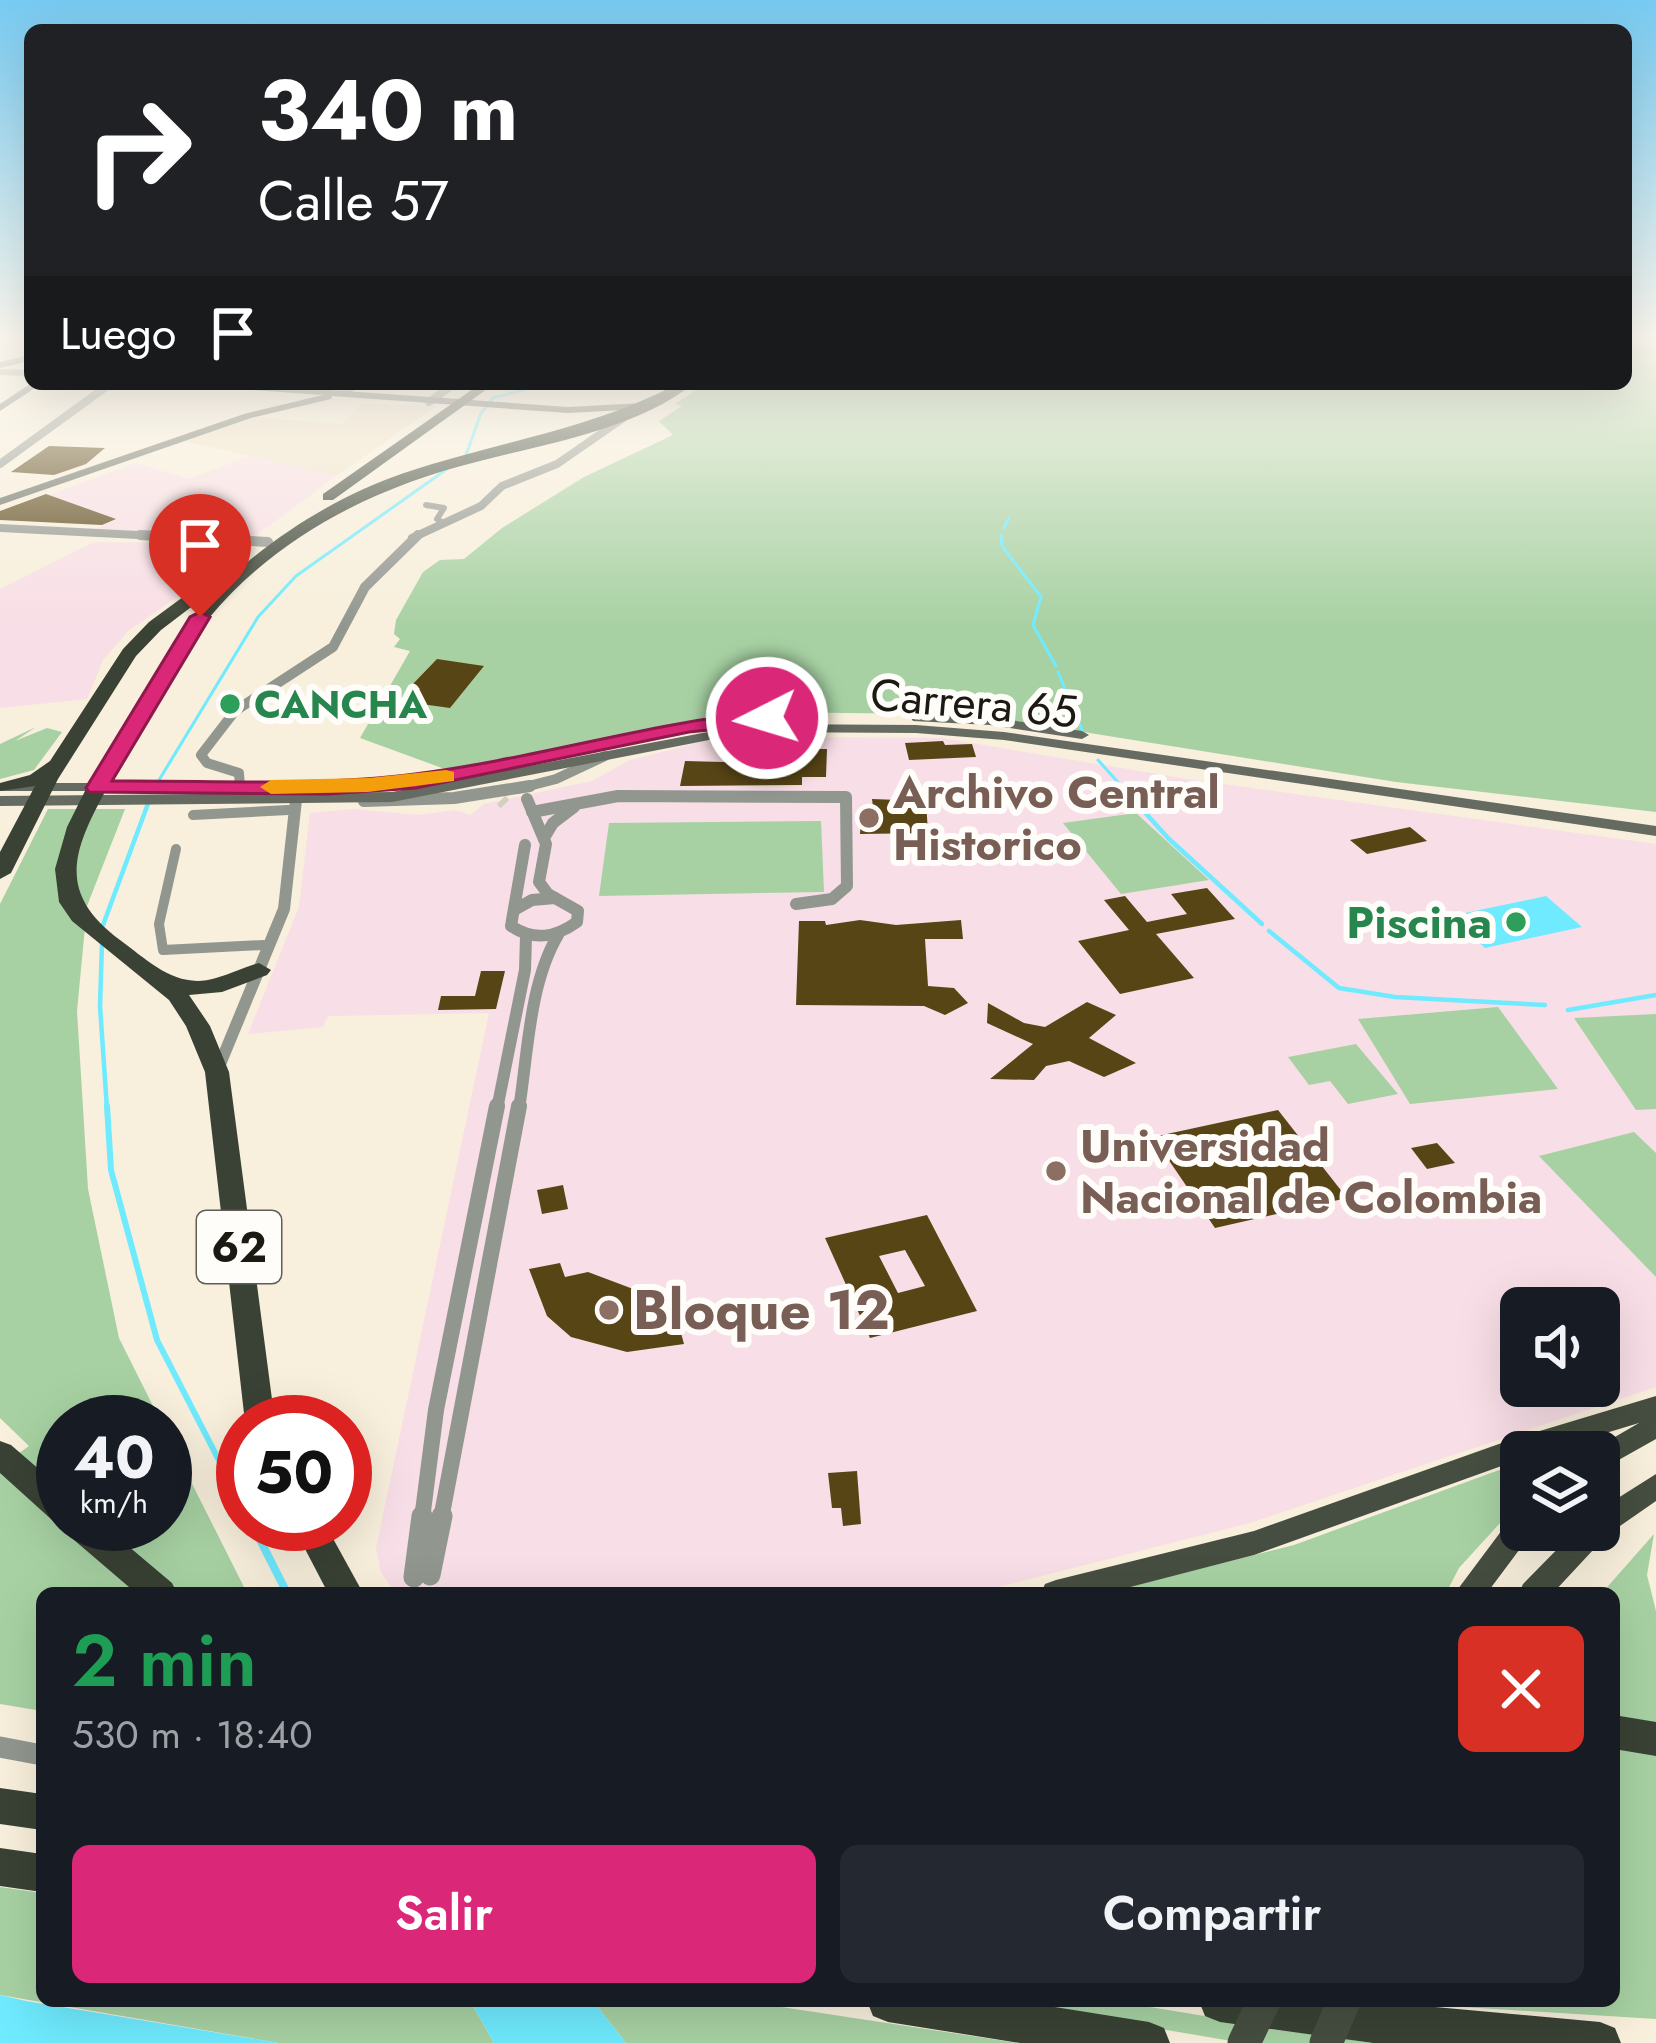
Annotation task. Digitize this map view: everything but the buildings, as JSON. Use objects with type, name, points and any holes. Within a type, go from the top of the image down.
[{"type":"highway","name":"62","points":[[257,1395],[217,1072],[200,1024],[170,988],[78,916],[66,891],[67,866],[205,612],[412,436]]},
{"type":"highway","name":"62","points":[[0,873],[57,764],[139,641],[268,542],[337,498],[564,436]]},
{"type":"highway","points":[[560,438],[575,436]]},
{"type":"highway","points":[[2,792],[37,779],[57,764]]},
{"type":"highway","points":[[170,988],[214,987],[261,958]]},
{"type":"highway","points":[[0,1454],[36,1486]]},
{"type":"highway","points":[[111,1551],[153,1587]]},
{"type":"highway","points":[[323,1551],[343,1587]]},
{"type":"highway","points":[[1620,1733],[1656,1739]]},
{"type":"highway","points":[[0,1804],[36,1811]]},
{"type":"highway","points":[[0,1867],[36,1872]]},
{"type":"highway","points":[[925,2007],[1149,2043]]},
{"type":"highway","points":[[1263,2007],[1421,2029],[1600,2043]]},
{"type":"main road","points":[[0,502],[189,436]]},
{"type":"main road","name":"Carrera 65","points":[[296,799],[448,776],[713,722],[955,718],[1026,725],[1330,779],[1656,820]]},
{"type":"main road","name":"Carrera 65","points":[[296,799],[353,800],[454,788],[736,729],[970,733],[1656,831]]},
{"type":"main road","points":[[2,792],[238,794],[296,799]]},
{"type":"main road","points":[[1080,1587],[1254,1543],[1542,1441],[1656,1407]]},
{"type":"main road","points":[[1620,1447],[1656,1426]]},
{"type":"main road","points":[[1620,1512],[1656,1486]]},
{"type":"main road","points":[[1475,1587],[1502,1551]]},
{"type":"main road","points":[[1540,1587],[1575,1551]]},
{"type":"main road","points":[[0,1804],[36,1799]]},
{"type":"main road","points":[[1244,2043],[1261,2007]]},
{"type":"main road","points":[[1325,2043],[1341,2007]]},
{"type":"street","points":[[0,464],[38,436]]},
{"type":"street","points":[[238,794],[239,773],[202,759],[218,731],[258,693],[328,651],[374,576],[412,538],[481,506],[502,486],[557,464],[593,436]]},
{"type":"street","points":[[426,506],[444,508],[436,519],[442,523]]},
{"type":"street","points":[[0,528],[268,542]]},
{"type":"street","points":[[353,800],[421,804],[472,796],[586,769],[605,756]]},
{"type":"street","points":[[528,802],[541,781]]},
{"type":"street","points":[[472,796],[501,800]]},
{"type":"street","points":[[528,802],[578,803],[618,796],[846,796],[847,886],[832,899],[796,904]]},
{"type":"street","points":[[193,815],[296,799],[286,900],[217,1072]]},
{"type":"street","points":[[528,802],[544,838]]},
{"type":"street","points":[[525,845],[512,926],[526,935],[558,934],[572,927],[579,916],[574,906],[555,898],[538,882],[544,838],[578,803]]},
{"type":"street","points":[[176,850],[159,924],[164,950],[261,958]]},
{"type":"street","points":[[514,910],[532,900],[555,898]]},
{"type":"street","points":[[426,1584],[497,1240],[538,988],[558,934]]},
{"type":"street","points":[[426,1584],[436,1410],[524,970],[526,935]]},
{"type":"street","points":[[0,1747],[36,1754]]},
{"type":"shaded area","points":[[198,436],[393,436],[336,476],[184,441]]},
{"type":"shaded area","points":[[249,456],[336,476],[253,538],[89,533],[115,519],[47,496],[135,463],[189,479]]},
{"type":"shaded area","points":[[94,542],[254,544],[128,631],[103,660],[87,699],[0,708],[0,589]]},
{"type":"shaded area","name":"Universidad Nacional de Colombia","points":[[942,738],[1187,779],[1656,844],[1656,1387],[1620,1399],[1620,1287],[1500,1287],[1500,1407],[1596,1407],[1525,1431],[1500,1431],[1500,1439],[1250,1523],[999,1587],[391,1587],[381,1573],[376,1548],[489,1013],[328,1016],[323,1027],[248,1034],[299,907],[310,813],[354,809],[418,815],[455,810],[470,815],[484,804],[592,781],[630,760],[705,741]]},
{"type":"green space","points":[[670,436],[1656,436],[1656,812],[1396,782],[1071,730],[932,714],[753,712],[708,717],[453,772],[360,738],[410,651],[394,647],[400,639],[394,634],[396,620],[423,572],[440,560],[464,559],[502,528],[584,477]]},
{"type":"green space","points":[[36,727],[15,741],[47,728],[62,732],[34,770],[0,779],[0,744]]},
{"type":"green space","points":[[48,809],[125,809],[87,906],[77,1011],[88,1189],[119,1338],[148,1395],[36,1395],[36,1551],[192,1551],[192,1484],[216,1531],[216,1551],[226,1551],[244,1587],[36,1587],[36,1710],[0,1704],[0,1467],[29,1446],[0,1418],[0,904]]},
{"type":"green space","points":[[1136,813],[1209,880],[1121,894],[1063,823]]},
{"type":"green space","points":[[821,821],[824,892],[599,896],[609,823]]},
{"type":"green space","points":[[1498,1007],[1558,1089],[1410,1104],[1358,1019]]},
{"type":"green space","points":[[1656,1014],[1656,1109],[1636,1110],[1574,1018]]},
{"type":"green space","points":[[1356,1044],[1398,1094],[1348,1104],[1330,1081],[1309,1085],[1288,1057]]},
{"type":"green space","points":[[1634,1132],[1656,1153],[1656,1277],[1539,1156]]},
{"type":"green space","points":[[1500,1470],[1500,1523],[1459,1568],[1449,1587],[1128,1587],[1294,1545]]},
{"type":"green space","points":[[1654,1534],[1647,1575],[1656,1611],[1656,1723],[1620,1716],[1620,1587],[1607,1587]]},
{"type":"green space","points":[[1620,1747],[1656,1752],[1656,2019],[1464,2007],[1620,2007]]},
{"type":"green space","points":[[0,1887],[36,1892],[36,2001],[0,1995]]},
{"type":"green space","points":[[70,2007],[473,2007],[494,2043],[279,2043]]},
{"type":"green space","points":[[598,2007],[781,2007],[1018,2043],[626,2043]]},
{"type":"green space","points":[[1032,2007],[1150,2007],[1371,2043],[1243,2043]]},
{"type":"water","name":"Piscina","points":[[1546,896],[1582,927],[1485,948],[1451,916]]},
{"type":"water","points":[[0,1995],[36,2003],[36,2007],[62,2007],[279,2043],[0,2043]]},
{"type":"water","points":[[473,2007],[598,2007],[626,2043],[494,2043]]},
{"type":"waterway","points":[[466,455],[473,436]]},
{"type":"waterway","points":[[156,785],[258,617],[296,576],[447,469]]},
{"type":"waterway","points":[[1004,528],[1009,518]]},
{"type":"waterway","points":[[1001,535],[1002,546],[1041,597],[1033,625],[1056,666]]},
{"type":"waterway","points":[[1058,672],[1083,732]]},
{"type":"waterway","points":[[1098,760],[1124,789]]},
{"type":"waterway","points":[[1121,786],[1168,838],[1262,924]]},
{"type":"waterway","points":[[103,925],[149,801]]},
{"type":"waterway","points":[[1269,931],[1339,988],[1395,997],[1545,1005]]},
{"type":"waterway","points":[[102,943],[100,1006],[107,1109]]},
{"type":"waterway","points":[[1568,1010],[1656,995]]},
{"type":"waterway","points":[[107,1106],[111,1170],[157,1340],[216,1455]]},
{"type":"waterway","points":[[266,1551],[284,1587]]},
{"type":"tunnel","points":[[501,800],[505,804]]},
{"type":"slow traffic","points":[[271,787],[446,777]]},
{"type":"place","name":"CANCHA","points":[[230,704]]},
{"type":"place","name":"Archivo Central Historico","points":[[869,818]]},
{"type":"place","name":"Piscina","points":[[1516,922]]},
{"type":"place","name":"Universidad Nacional de Colombia","points":[[1056,1171]]},
{"type":"place","name":"Bloque 12","points":[[609,1310]]},
{"type":"route","points":[[200,617],[97,788],[328,787],[416,781],[689,725],[767,718]]}]
